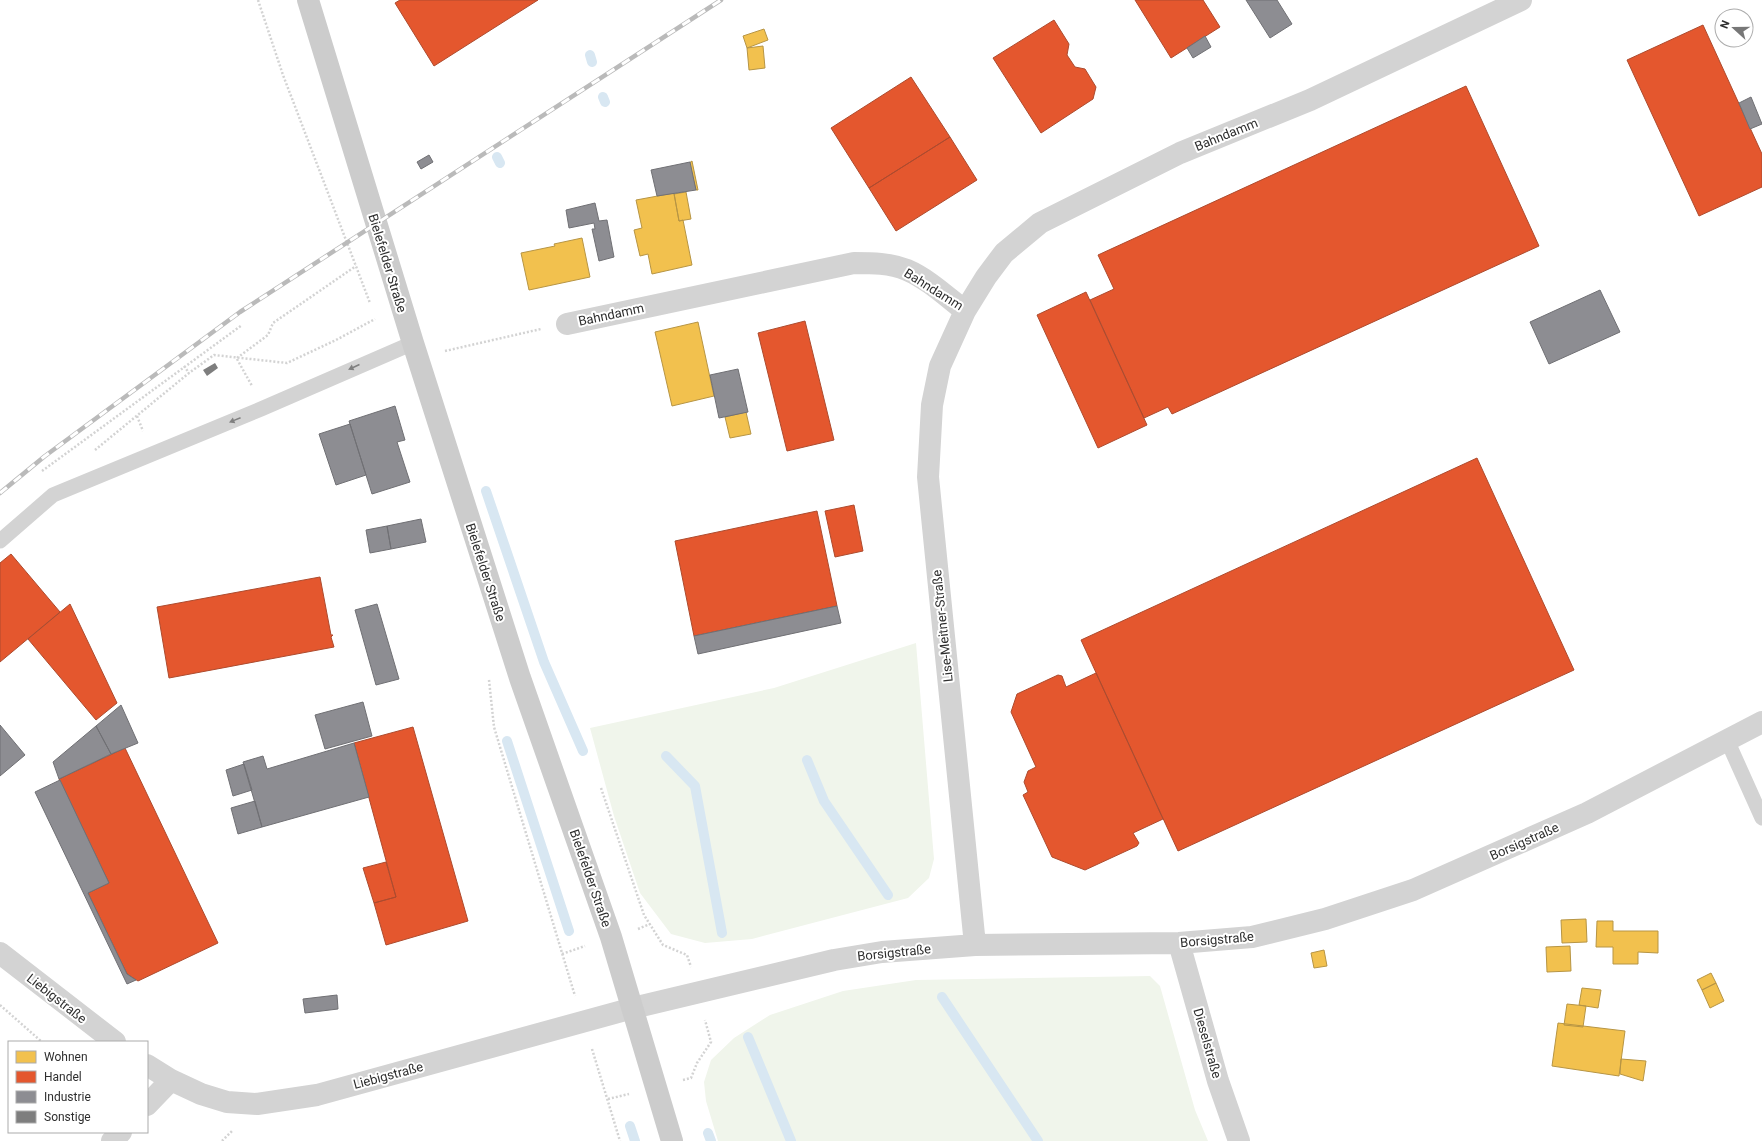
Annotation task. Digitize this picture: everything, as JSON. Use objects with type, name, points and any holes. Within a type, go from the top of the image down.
[{"type":"main road","name":"Bielefelder Straße","points":[[308,0],[413,343],[520,678],[609,930],[672,1141]]},
{"type":"street","name":"Bahndamm","points":[[567,324],[854,263],[880,264],[907,270],[932,286],[965,311],[1004,253],[1040,222],[1180,153],[1310,100],[1521,0]]},
{"type":"street","name":"Lise-Meitner-Straße","points":[[965,311],[940,366],[932,405],[928,477],[974,945]]},
{"type":"street","name":"Borsigstraße","points":[[633,1008],[834,960],[882,952],[974,945],[1179,943],[1252,937],[1325,919],[1413,890],[1587,813],[1762,722]]},
{"type":"street","name":"Dieselstraße","points":[[1179,943],[1218,1081],[1240,1141]]},
{"type":"street","name":"Liebigstraße","points":[[0,953],[114,1041]]},
{"type":"street","name":"Liebigstraße","points":[[148,1066],[171,1080],[201,1094],[227,1102],[257,1104],[317,1094],[633,1008]]},
{"type":"street","points":[[148,1104],[171,1080]]},
{"type":"street","points":[[112,1141],[120,1133]]},
{"type":"lane","points":[[0,541],[53,495],[261,409],[413,343]]},
{"type":"lane","points":[[1727,740],[1762,818]]},
{"type":"path","points":[[258,0],[283,75],[370,306]]},
{"type":"path","points":[[237,358],[268,335],[273,323],[356,266]]},
{"type":"path","points":[[373,312],[390,352]]},
{"type":"path","points":[[92,453],[189,373],[214,355],[287,363],[336,340],[375,319]]},
{"type":"path","name":"Bahndamm","points":[[413,343],[441,352],[567,324]]},
{"type":"path","points":[[41,472],[242,325]]},
{"type":"path","points":[[237,358],[251,386]]},
{"type":"path","points":[[184,366],[189,373]]},
{"type":"path","points":[[137,416],[144,432]]},
{"type":"path","points":[[487,673],[490,680],[494,727],[620,1141]]},
{"type":"path","points":[[601,788],[644,915],[663,945],[688,955],[711,1042],[697,1063],[691,1078]]},
{"type":"path","points":[[562,954],[584,947]]},
{"type":"path","points":[[0,1004],[41,1041]]},
{"type":"path","points":[[608,1099],[634,1092]]},
{"type":"shaded area","points":[[916,643],[934,859],[929,878],[908,898],[752,939],[705,943],[671,934],[640,893],[614,816],[590,728],[774,688]]},
{"type":"shaded area","points":[[1150,976],[1160,986],[1195,1110],[1208,1141],[718,1141],[706,1101],[704,1082],[711,1060],[734,1038],[770,1015],[843,991],[916,980]]},
{"type":"building: Wohnen","points":[[764,29],[768,40],[747,48],[743,36]]},
{"type":"building: Wohnen","points":[[763,46],[765,68],[749,70],[747,48]]},
{"type":"building: Wohnen","points":[[692,161],[698,190],[696,190],[689,163]]},
{"type":"building: Wohnen","points":[[686,192],[691,219],[679,221],[674,194]]},
{"type":"building: Wohnen","points":[[674,193],[679,221],[683,220],[692,265],[652,274],[648,254],[640,256],[634,230],[642,228],[636,200]]},
{"type":"building: Wohnen","points":[[582,238],[590,277],[529,290],[521,253],[555,246],[554,244]]},
{"type":"building: Wohnen","points":[[698,322],[714,396],[672,406],[655,332]]},
{"type":"building: Wohnen","points":[[746,412],[751,434],[730,438],[725,417]]},
{"type":"building: Wohnen","points":[[1586,919],[1587,942],[1562,943],[1561,920]]},
{"type":"building: Wohnen","points":[[1597,921],[1613,921],[1613,931],[1658,931],[1658,953],[1638,952],[1638,964],[1613,964],[1613,947],[1596,947]]},
{"type":"building: Wohnen","points":[[1570,946],[1571,971],[1547,972],[1546,947]]},
{"type":"building: Wohnen","points":[[1324,950],[1327,966],[1314,968],[1311,953]]},
{"type":"building: Wohnen","points":[[1711,973],[1716,983],[1702,990],[1697,980]]},
{"type":"building: Wohnen","points":[[1716,983],[1724,1001],[1710,1008],[1702,990]]},
{"type":"building: Wohnen","points":[[1582,988],[1601,990],[1598,1008],[1579,1005]]},
{"type":"building: Wohnen","points":[[1567,1004],[1586,1006],[1583,1027],[1564,1025]]},
{"type":"building: Wohnen","points":[[1558,1023],[1625,1031],[1619,1076],[1552,1066]]},
{"type":"building: Wohnen","points":[[1621,1059],[1646,1061],[1643,1081],[1620,1074]]},
{"type":"building: Handel","points":[[400,0],[538,0],[434,66],[395,3]]},
{"type":"building: Handel","points":[[1135,0],[1203,0],[1220,27],[1171,58]]},
{"type":"building: Handel","points":[[1054,20],[1069,44],[1067,55],[1075,67],[1085,69],[1096,87],[1093,99],[1041,133],[993,58]]},
{"type":"building: Handel","points":[[1703,25],[1762,154],[1762,187],[1699,216],[1627,60]]},
{"type":"building: Handel","points":[[911,77],[950,137],[869,188],[831,128]]},
{"type":"building: Handel","points":[[1466,86],[1539,246],[1172,414],[1168,407],[1144,418],[1090,300],[1114,289],[1098,255]]},
{"type":"building: Handel","points":[[950,137],[977,180],[896,231],[869,188]]},
{"type":"building: Handel","points":[[1086,292],[1147,425],[1098,448],[1037,315]]},
{"type":"building: Handel","points":[[805,321],[834,440],[787,451],[758,333]]},
{"type":"building: Handel","points":[[1477,458],[1574,670],[1178,851],[1081,640]]},
{"type":"building: Handel","points":[[854,505],[863,551],[835,557],[825,511]]},
{"type":"building: Handel","points":[[817,511],[837,606],[694,636],[675,541]]},
{"type":"building: Handel","points":[[11,554],[60,612],[0,662],[0,563]]},
{"type":"building: Handel","points":[[320,577],[331,635],[333,635],[331,637],[334,647],[169,678],[157,607]]},
{"type":"building: Handel","points":[[70,604],[117,703],[96,720],[28,639]]},
{"type":"building: Handel","points":[[1096,673],[1163,819],[1133,833],[1139,843],[1137,846],[1085,870],[1052,857],[1023,795],[1028,792],[1024,782],[1028,771],[1036,767],[1011,712],[1017,694],[1058,675],[1062,676],[1066,687]]},
{"type":"building: Handel","points":[[413,727],[468,921],[386,945],[374,903],[396,897],[354,743]]},
{"type":"building: Handel","points":[[125,748],[218,943],[138,981],[127,974],[88,893],[109,883],[59,779]]},
{"type":"building: Handel","points":[[386,862],[396,897],[374,903],[363,868]]},
{"type":"building: Industrie","points":[[1246,0],[1277,0],[1292,24],[1270,38]]},
{"type":"building: Industrie","points":[[1205,36],[1211,47],[1193,58],[1187,48]]},
{"type":"building: Industrie","points":[[1751,97],[1762,124],[1750,129],[1739,103]]},
{"type":"building: Industrie","points":[[429,155],[433,162],[421,169],[417,162]]},
{"type":"building: Industrie","points":[[690,162],[696,190],[657,196],[651,170]]},
{"type":"building: Industrie","points":[[595,203],[599,221],[607,220],[614,257],[599,261],[592,229],[595,229],[594,223],[569,228],[566,210]]},
{"type":"building: Industrie","points":[[1600,290],[1620,332],[1549,364],[1530,322]]},
{"type":"building: Industrie","points":[[738,369],[748,412],[719,418],[710,375]]},
{"type":"building: Industrie","points":[[395,406],[405,440],[397,442],[410,482],[372,494],[349,421]]},
{"type":"building: Industrie","points":[[350,424],[366,475],[336,485],[319,434]]},
{"type":"building: Industrie","points":[[421,519],[426,542],[391,549],[387,526]]},
{"type":"building: Industrie","points":[[387,526],[391,549],[370,553],[366,530]]},
{"type":"building: Industrie","points":[[377,604],[399,679],[376,685],[355,610]]},
{"type":"building: Industrie","points":[[837,606],[841,623],[698,654],[694,636]]},
{"type":"building: Industrie","points":[[363,702],[372,736],[325,749],[315,715]]},
{"type":"building: Industrie","points":[[121,705],[138,743],[111,754],[96,726]]},
{"type":"building: Industrie","points":[[0,725],[25,755],[0,776]]},
{"type":"building: Industrie","points":[[96,726],[111,754],[59,779],[53,762]]},
{"type":"building: Industrie","points":[[354,743],[369,797],[262,827],[243,762],[263,756],[267,769]]},
{"type":"building: Industrie","points":[[244,764],[252,790],[233,796],[226,770]]},
{"type":"building: Industrie","points":[[60,780],[109,883],[88,893],[127,974],[136,980],[127,984],[35,792]]},
{"type":"building: Industrie","points":[[255,801],[262,827],[238,834],[231,808]]},
{"type":"building: Industrie","points":[[337,995],[338,1009],[305,1013],[303,999]]},
{"type":"building: Sonstige","points":[[215,363],[218,368],[207,376],[203,370]]},
{"type":"waterway","points":[[590,55],[592,62]]},
{"type":"waterway","points":[[603,97],[605,102]]},
{"type":"waterway","points":[[497,157],[500,163]]},
{"type":"waterway","points":[[486,491],[544,662],[583,751]]},
{"type":"waterway","points":[[507,741],[569,931]]},
{"type":"waterway","points":[[666,756],[695,786],[722,933]]},
{"type":"waterway","points":[[807,760],[824,801],[888,895]]},
{"type":"waterway","points":[[942,997],[1038,1141]]},
{"type":"waterway","points":[[748,1037],[791,1141]]},
{"type":"waterway","points":[[630,1126],[635,1141]]},
{"type":"waterway","points":[[708,1133],[711,1141]]},
{"type":"railway","points":[[0,493],[45,456],[240,312],[721,0]]}]
